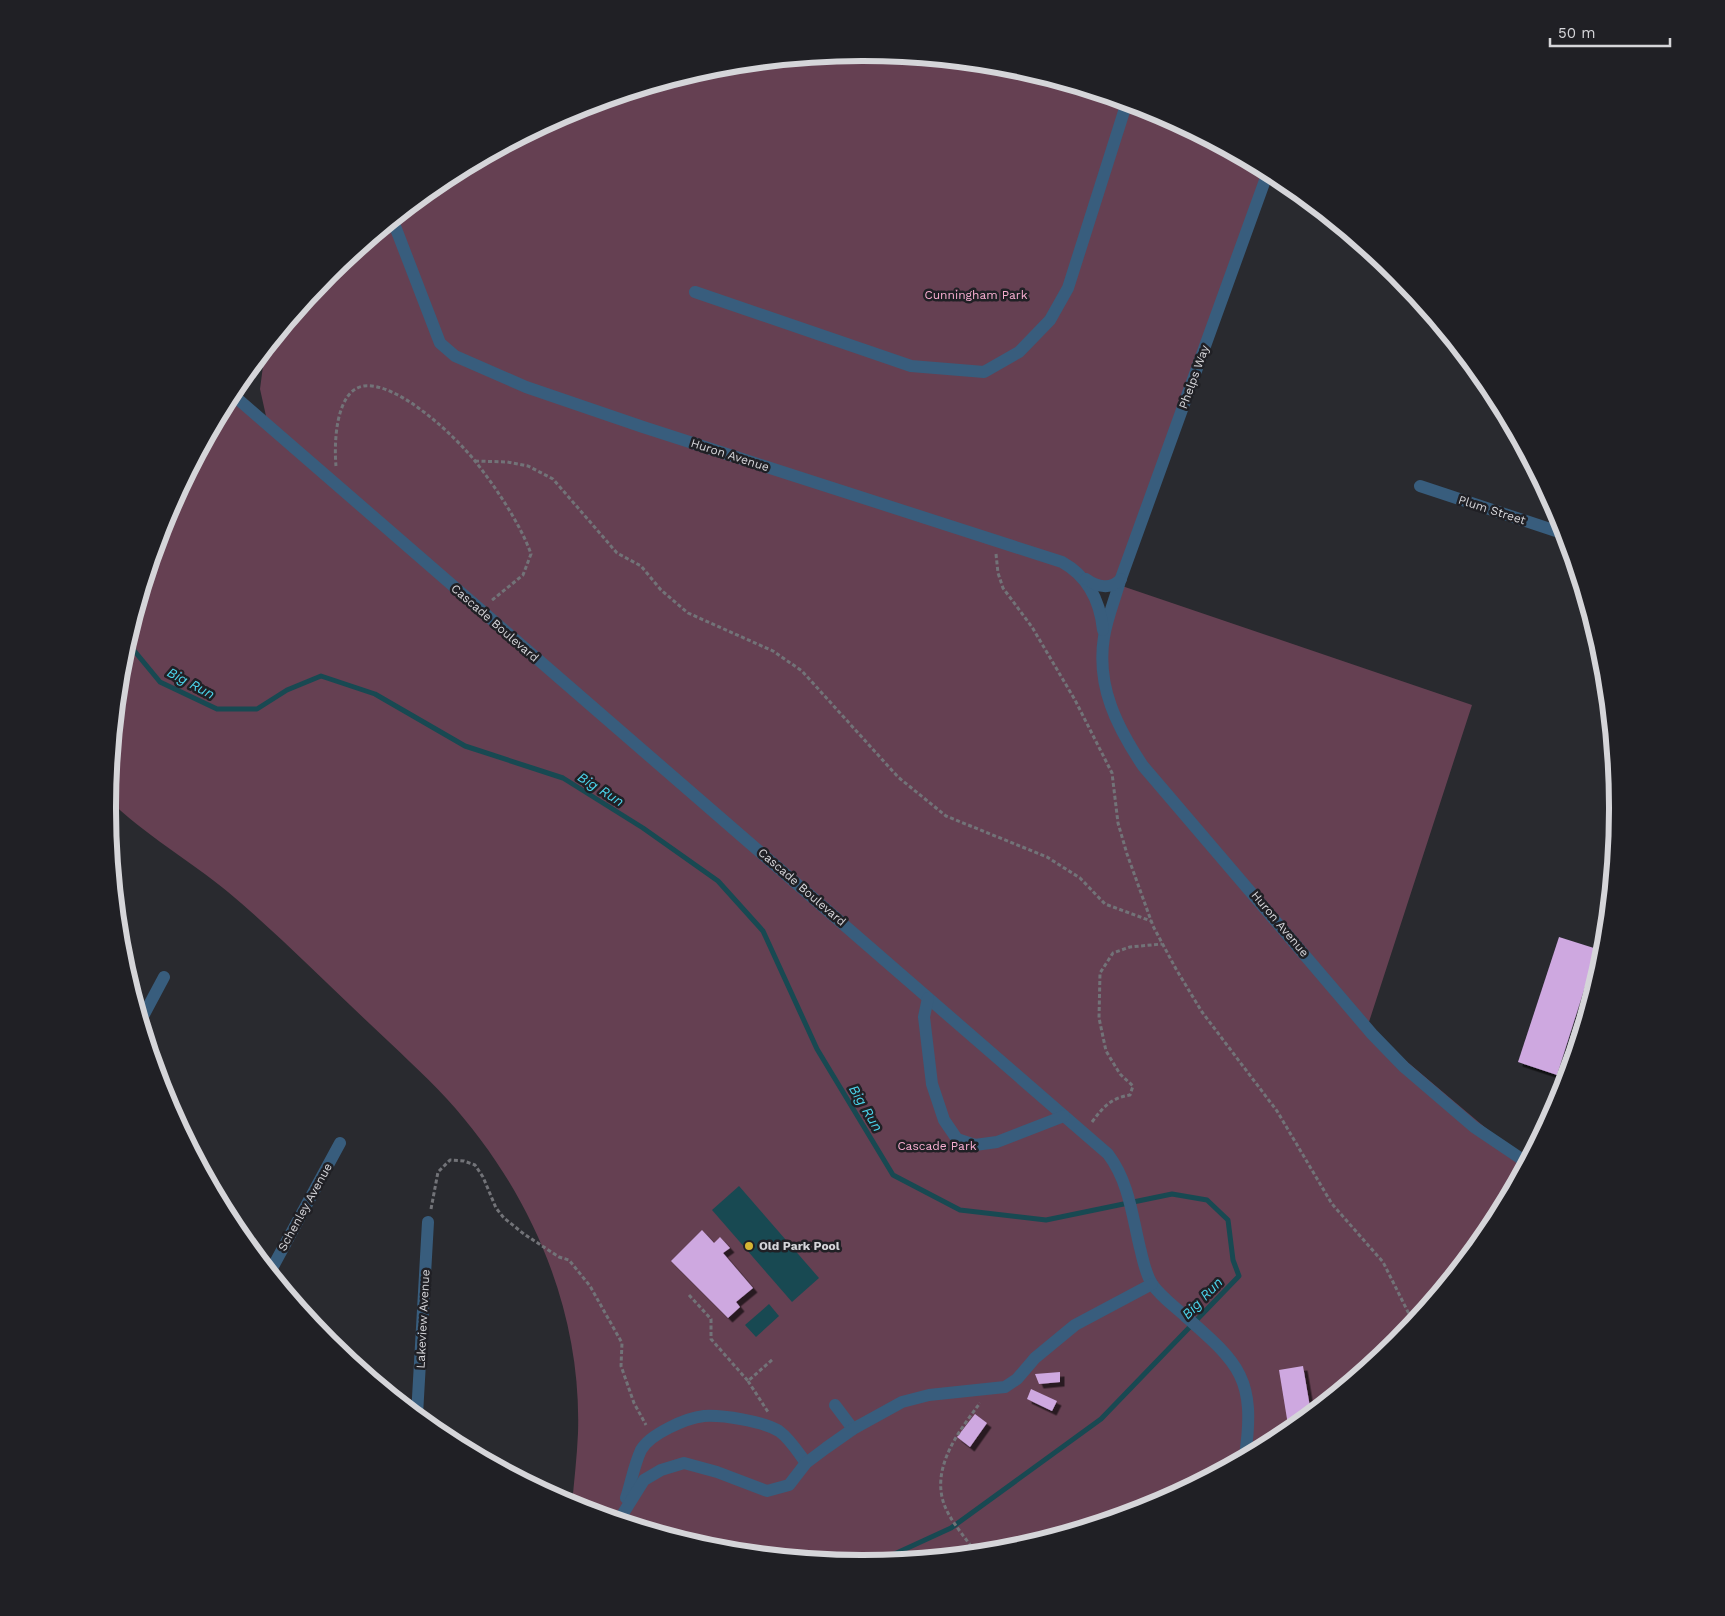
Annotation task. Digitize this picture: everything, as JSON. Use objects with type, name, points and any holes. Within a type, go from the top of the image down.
[{"type":"street","points":[[696,292],[911,366],[984,372],[1019,352],[1050,320],[1068,288],[1125,109]]},
{"type":"street","name":"Phelps Way","points":[[1120,580],[1265,180]]},
{"type":"street","name":"Huron Avenue","points":[[395,227],[440,343],[455,356],[526,387],[642,427],[1062,562],[1082,576],[1092,589],[1099,606],[1104,640],[1103,682],[1112,711],[1126,740],[1143,766],[1372,1034],[1404,1067],[1474,1128],[1521,1159]]},
{"type":"street","name":"Cascade Boulevard","points":[[238,399],[1108,1154],[1125,1183],[1144,1266],[1152,1284],[1166,1299],[1224,1350],[1240,1373],[1247,1394],[1250,1424],[1246,1449]]},
{"type":"street","name":"Plum Street","points":[[1420,486],[1555,531]]},
{"type":"street","points":[[1082,576],[1102,586],[1110,586],[1120,580]]},
{"type":"street","name":"Huron Avenue","points":[[1104,640],[1120,580]]},
{"type":"street","points":[[145,1013],[164,977]]},
{"type":"street","points":[[928,998],[924,1017],[932,1084],[944,1120],[958,1139],[975,1145],[997,1142],[1064,1116]]},
{"type":"street","name":"Schenley Avenue","points":[[273,1267],[340,1143]]},
{"type":"street","name":"Lakeview Avenue","points":[[417,1407],[428,1222]]},
{"type":"street","points":[[621,1515],[644,1480],[661,1470],[684,1463],[717,1472],[767,1491],[789,1485],[806,1463],[853,1429],[902,1402],[929,1395],[1005,1387],[1017,1379],[1035,1358],[1075,1325],[1152,1284]]},
{"type":"street","points":[[835,1405],[853,1429]]},
{"type":"street","points":[[621,1515],[642,1449],[653,1438],[680,1422],[704,1416],[731,1418],[768,1426],[779,1432],[789,1441],[806,1463]]},
{"type":"path","points":[[337,475],[337,431],[342,407],[348,397],[364,386],[385,390],[410,402],[447,431],[475,461],[523,531],[531,554],[522,575],[480,610]]},
{"type":"path","points":[[475,461],[507,462],[528,466],[553,479],[618,553],[641,566],[661,590],[688,613],[773,651],[802,671],[898,777],[946,816],[1047,857],[1080,878],[1105,904],[1151,922]]},
{"type":"path","points":[[1000,541],[996,555],[998,573],[1003,588],[1032,627],[1075,700],[1112,773],[1118,823],[1151,922],[1162,944],[1202,1012],[1277,1111],[1332,1204],[1383,1262],[1410,1316]]},
{"type":"path","points":[[1084,1133],[1104,1105],[1118,1097],[1130,1096],[1133,1086],[1120,1074],[1106,1051],[1100,1018],[1100,973],[1113,953],[1130,947],[1162,944]]},
{"type":"path","points":[[428,1222],[438,1172],[450,1160],[464,1161],[475,1165],[483,1177],[496,1208],[504,1218],[559,1257],[569,1260],[590,1286],[622,1343],[621,1366],[634,1403],[653,1438]]},
{"type":"path","points":[[689,1295],[711,1319],[711,1338],[748,1381],[768,1408],[768,1426]]},
{"type":"path","points":[[748,1381],[772,1359]]},
{"type":"path","points":[[972,1546],[944,1505],[941,1474],[954,1438],[990,1390]]},
{"type":"green space","points":[[862,61],[960,68],[1008,76],[1056,87],[1103,101],[1148,118],[1193,138],[1265,180],[1120,581],[1091,583],[1102,623],[1122,586],[1472,705],[1367,1028],[1521,1158],[1483,1223],[1455,1263],[1391,1336],[1317,1400],[1277,1429],[1236,1455],[1193,1478],[1103,1515],[1056,1529],[960,1548],[911,1553],[862,1555],[814,1553],[765,1548],[669,1529],[622,1515],[573,1496],[578,1433],[577,1387],[571,1341],[560,1297],[545,1254],[526,1212],[503,1172],[477,1134],[447,1099],[300,957],[228,892],[152,836],[116,806],[117,759],[130,662],[155,568],[193,478],[238,400],[268,425],[260,389],[264,362],[301,316],[334,280],[408,216],[448,187],[489,161],[532,138],[577,118],[622,101],[669,87],[717,76],[765,68]]},
{"type":"water","points":[[739,1186],[819,1278],[792,1302],[712,1210]]},
{"type":"water","points":[[769,1304],[779,1316],[756,1337],[745,1325]]},
{"type":"building","points":[[1559,937],[1596,949],[1557,1075],[1518,1062]]},
{"type":"building","points":[[702,1230],[714,1243],[720,1237],[730,1248],[723,1253],[753,1288],[736,1302],[740,1307],[728,1318],[671,1261]]},
{"type":"building","points":[[1303,1366],[1310,1405],[1287,1421],[1279,1370]]},
{"type":"building","points":[[1060,1372],[1060,1382],[1039,1384],[1035,1374]]},
{"type":"building","points":[[1031,1389],[1057,1401],[1052,1411],[1027,1399]]},
{"type":"building","points":[[975,1414],[987,1423],[970,1447],[957,1437]]},
{"type":"waterway","name":"Big Run","points":[[133,649],[160,682],[217,709],[257,709],[287,690],[321,676],[375,694],[465,746],[563,778],[643,828],[718,881],[763,931],[817,1049],[893,1175],[960,1210],[1046,1220],[1172,1194],[1207,1200],[1228,1220],[1233,1260],[1239,1276],[1101,1419],[951,1528],[895,1554]]},
{"type":"place","name":"Old Park Pool","points":[[749,1246]]},
{"type":"park label","name":"Cunningham Park","points":[[976,295]]},
{"type":"park label","name":"Cascade Park","points":[[937,1146]]}]
